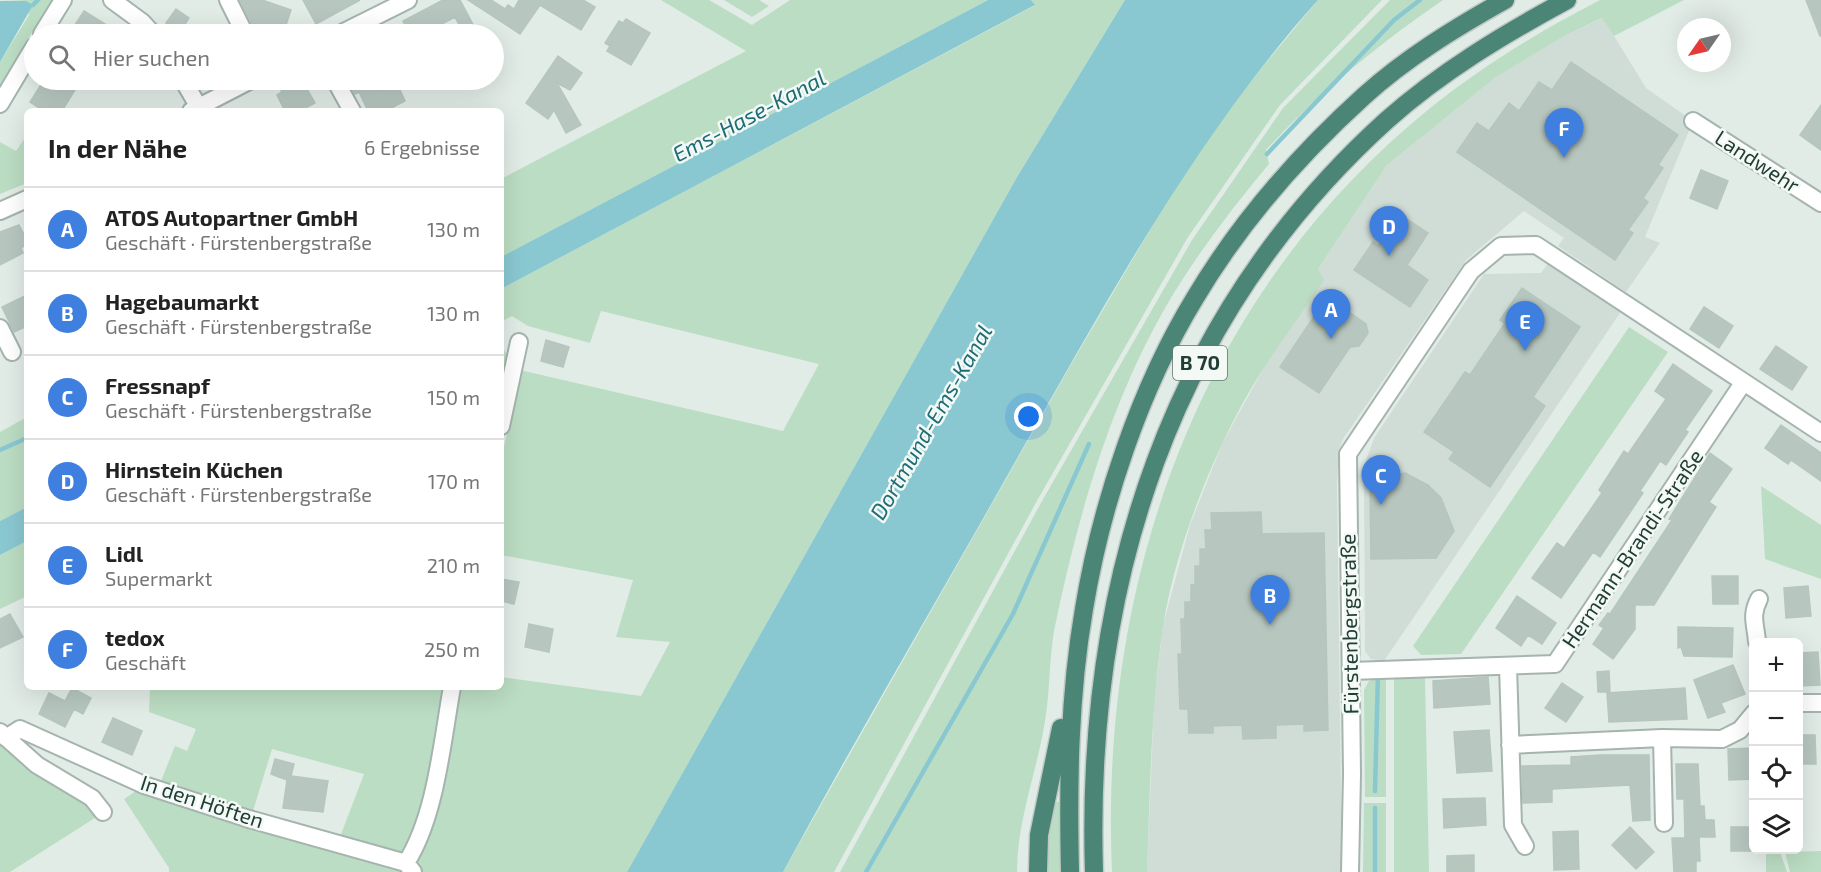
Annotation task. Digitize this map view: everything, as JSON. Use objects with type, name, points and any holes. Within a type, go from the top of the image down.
[{"type":"highway","name":"B 70","points":[[1070,872],[1068,792],[1078,650],[1091,572],[1118,473],[1151,382],[1194,298],[1255,212],[1314,146],[1365,95],[1425,49],[1505,0]]},
{"type":"highway","name":"B 70","points":[[1094,872],[1092,812],[1098,708],[1112,614],[1126,549],[1146,485],[1199,364],[1281,231],[1331,174],[1389,119],[1438,79],[1488,45],[1567,0]]},
{"type":"highway","points":[[1038,872],[1039,835],[1059,745],[1071,623],[1091,572]]},
{"type":"street","points":[[48,24],[63,0]]},
{"type":"street","points":[[112,0],[144,24]]},
{"type":"street","points":[[228,0],[240,24]]},
{"type":"street","points":[[360,24],[408,0]]},
{"type":"street","points":[[0,104],[24,64]]},
{"type":"street","points":[[188,90],[196,108]]},
{"type":"street","points":[[201,108],[233,90]]},
{"type":"street","points":[[340,90],[349,108]]},
{"type":"street","name":"Landwehr","points":[[1693,121],[1821,203]]},
{"type":"street","points":[[0,211],[24,200]]},
{"type":"street","name":"Fürstenbergstraße","points":[[1350,872],[1351,671],[1348,454],[1471,271],[1501,246],[1536,245],[1743,383]]},
{"type":"street","points":[[0,328],[12,352]]},
{"type":"street","points":[[504,412],[519,342]]},
{"type":"street","points":[[1743,383],[1821,433]]},
{"type":"street","name":"Hermann-Brandi-Straße","points":[[1351,671],[1555,664],[1743,383]]},
{"type":"street","points":[[1756,638],[1753,620],[1754,609],[1759,599]]},
{"type":"street","points":[[1508,666],[1513,825],[1525,846]]},
{"type":"street","name":"In den Höften","points":[[103,812],[92,798],[37,765],[3,735],[20,729],[144,785],[409,867],[418,844],[438,769],[451,690]]},
{"type":"street","points":[[1803,703],[1821,703]]},
{"type":"street","points":[[1510,744],[1662,738],[1722,739],[1740,729],[1749,719]]},
{"type":"street","points":[[1662,738],[1664,823]]},
{"type":"shaded area","points":[[1603,18],[1646,88],[1693,121],[1645,237],[1660,243],[1626,292],[1558,246],[1564,238],[1524,211],[1466,260],[1343,439],[1339,449],[1337,485],[1342,872],[1147,872],[1154,704],[1163,625],[1190,525],[1222,444],[1318,269],[1387,165],[1495,78],[1564,36]]},
{"type":"shaded area","points":[[1549,262],[1622,310],[1384,661],[1371,659],[1365,651],[1364,466],[1374,438],[1484,274],[1541,273]]},
{"type":"green space","points":[[0,0],[52,0],[37,24],[24,24],[24,46],[0,85],[0,62],[29,15],[26,1]]},
{"type":"green space","points":[[661,0],[709,0],[752,25],[790,0],[988,0],[504,255],[504,177],[746,51]]},
{"type":"green space","points":[[724,0],[759,0],[769,6],[752,17]]},
{"type":"green space","points":[[1031,0],[1125,0],[1017,177],[627,872],[169,872],[169,868],[124,799],[139,789],[191,809],[335,850],[364,774],[272,749],[253,811],[197,796],[161,781],[175,746],[187,751],[196,729],[149,712],[150,690],[504,690],[504,677],[641,696],[670,642],[616,637],[633,580],[504,556],[504,447],[520,370],[783,431],[819,364],[601,311],[590,343],[528,326],[512,316],[504,320],[504,287],[1034,6]]},
{"type":"green space","points":[[1318,0],[1382,0],[1280,105],[1188,237],[1038,499],[834,872],[783,872],[1073,361],[1171,194],[1236,99]]},
{"type":"green space","points":[[1390,0],[1443,0],[1350,70],[1266,150],[1269,164],[1242,197],[1179,285],[1147,341],[1129,380],[1098,462],[1063,589],[1052,642],[1048,699],[1042,740],[1020,834],[1017,872],[840,872],[1042,501],[1192,240],[1283,108]]},
{"type":"green space","points":[[1600,0],[1684,0],[1614,36],[1602,18],[1564,36],[1495,78],[1387,165],[1318,269],[1324,280],[1244,401],[1228,431],[1200,496],[1177,563],[1169,596],[1156,688],[1147,872],[1112,872],[1112,763],[1124,656],[1146,552],[1179,452],[1224,356],[1280,266],[1349,184],[1429,109],[1470,78],[1555,24]]},
{"type":"green space","points":[[24,139],[24,184],[0,194],[0,142],[16,151]]},
{"type":"green space","points":[[1629,327],[1668,352],[1461,654],[1421,655],[1413,646]]},
{"type":"green space","points":[[504,350],[510,360],[504,389]]},
{"type":"green space","points":[[24,419],[24,509],[0,521],[0,432]]},
{"type":"green space","points":[[1761,486],[1821,525],[1821,579],[1765,559]]},
{"type":"green space","points":[[24,543],[24,597],[0,609],[0,555]]},
{"type":"green space","points":[[1425,677],[1429,872],[1394,872],[1394,678]]},
{"type":"green space","points":[[1386,679],[1386,797],[1365,797],[1364,690],[1369,681]]},
{"type":"green space","points":[[0,743],[24,764],[90,804],[98,816],[10,872],[0,872]]},
{"type":"green space","points":[[1055,802],[1059,802],[1060,872],[1046,872],[1045,840]]},
{"type":"green space","points":[[1364,803],[1386,803],[1386,872],[1363,872]]},
{"type":"green space","points":[[1821,851],[1821,872],[1790,872],[1786,854],[1803,854],[1803,852]]},
{"type":"green space","points":[[1766,854],[1781,854],[1787,872],[1766,872]]},
{"type":"water","points":[[988,0],[1031,0],[1035,5],[504,287],[504,255]]},
{"type":"water","name":"Dortmund-Ems-Kanal","points":[[1125,0],[1318,0],[1232,106],[1156,219],[1087,336],[783,872],[627,872],[1017,177]]},
{"type":"water","points":[[0,1],[26,1],[33,5],[0,62]]},
{"type":"water","points":[[24,509],[24,543],[0,555],[0,521]]},
{"type":"building","points":[[240,0],[262,0],[291,10],[286,24],[252,24]]},
{"type":"building","points":[[303,0],[360,0],[316,24]]},
{"type":"building","points":[[443,0],[460,0],[473,24],[459,24],[455,17],[442,24],[405,24],[403,21]]},
{"type":"building","points":[[468,0],[491,0],[505,9],[508,5],[514,9],[519,0],[583,0],[595,7],[581,30],[540,5],[520,34]]},
{"type":"building","points":[[1806,0],[1821,0],[1821,36],[1820,36]]},
{"type":"building","points":[[176,9],[189,18],[185,24],[166,23]]},
{"type":"building","points":[[84,11],[105,24],[76,24]]},
{"type":"building","points":[[626,19],[650,33],[631,65],[607,51],[610,46],[605,43],[619,21],[623,23]]},
{"type":"building","points":[[558,56],[582,73],[570,90],[557,83],[581,125],[566,133],[554,110],[548,119],[526,103]]},
{"type":"building","points":[[1571,62],[1678,135],[1658,165],[1663,168],[1643,198],[1648,202],[1628,230],[1633,233],[1615,260],[1457,152],[1477,123],[1489,131],[1509,103],[1519,111],[1539,82],[1552,90]]},
{"type":"building","points":[[38,90],[75,90],[64,108],[39,108],[30,102]]},
{"type":"building","points":[[281,90],[308,90],[315,103],[306,108],[284,108],[277,95],[282,92]]},
{"type":"building","points":[[353,90],[400,90],[405,101],[394,108],[367,108],[359,92],[355,94]]},
{"type":"building","points":[[1821,105],[1821,150],[1800,135]]},
{"type":"building","points":[[1701,170],[1728,181],[1717,209],[1690,198]]},
{"type":"building","points":[[1399,214],[1428,233],[1407,265],[1428,280],[1410,307],[1354,270],[1373,242],[1378,246]]},
{"type":"building","points":[[19,225],[24,234],[24,246],[21,248],[23,253],[0,265],[0,232]]},
{"type":"building","points":[[1522,288],[1580,327],[1533,397],[1545,406],[1490,487],[1449,459],[1454,452],[1424,432],[1465,372],[1470,375],[1505,323],[1500,320]]},
{"type":"building","points":[[24,296],[24,327],[14,332],[2,307]]},
{"type":"building","points":[[1327,297],[1366,324],[1368,333],[1359,346],[1350,347],[1319,393],[1280,367]]},
{"type":"building","points":[[1704,307],[1733,326],[1719,348],[1690,329]]},
{"type":"building","points":[[546,340],[569,347],[563,367],[541,361]]},
{"type":"building","points":[[1776,346],[1807,367],[1792,390],[1760,369]]},
{"type":"building","points":[[1673,364],[1712,391],[1685,430],[1688,432],[1666,465],[1660,461],[1640,491],[1643,493],[1600,557],[1593,552],[1561,598],[1532,578],[1557,543],[1564,548],[1602,493],[1599,490],[1624,451],[1628,454],[1666,399],[1655,391]]},
{"type":"building","points":[[1781,425],[1821,453],[1821,481],[1791,460],[1788,464],[1765,448]]},
{"type":"building","points":[[1710,453],[1732,469],[1709,502],[1716,507],[1654,605],[1635,605],[1635,629],[1613,659],[1593,644],[1604,628],[1599,625],[1608,613],[1610,614],[1672,520],[1669,519]]},
{"type":"building","points":[[1405,473],[1428,485],[1441,498],[1454,531],[1436,558],[1371,559],[1370,481]]},
{"type":"building","points":[[1261,512],[1262,534],[1324,533],[1328,730],[1304,731],[1304,724],[1276,725],[1276,738],[1243,739],[1242,725],[1213,726],[1213,733],[1189,733],[1188,709],[1180,709],[1178,654],[1182,654],[1181,619],[1185,619],[1185,602],[1191,602],[1191,585],[1195,585],[1195,566],[1200,566],[1200,549],[1206,549],[1205,530],[1212,530],[1211,513]]},
{"type":"building","points":[[1712,576],[1738,576],[1738,604],[1713,604]]},
{"type":"building","points":[[504,580],[519,582],[514,604],[504,602]]},
{"type":"building","points":[[1808,586],[1811,616],[1786,618],[1784,588]]},
{"type":"building","points":[[1517,596],[1556,623],[1542,644],[1528,635],[1521,646],[1496,628]]},
{"type":"building","points":[[10,614],[23,637],[0,648],[0,619]]},
{"type":"building","points":[[529,624],[553,629],[549,652],[525,647]]},
{"type":"building","points":[[1678,627],[1733,628],[1732,657],[1684,656],[1681,647],[1678,648]]},
{"type":"building","points":[[1818,652],[1820,685],[1803,686],[1803,653]]},
{"type":"building","points":[[1733,665],[1745,694],[1721,703],[1725,712],[1708,718],[1694,680]]},
{"type":"building","points":[[1609,671],[1610,692],[1598,692],[1597,672]]},
{"type":"building","points":[[1488,677],[1490,704],[1434,708],[1433,681]]},
{"type":"building","points":[[1562,683],[1583,697],[1566,722],[1545,708]]},
{"type":"building","points":[[1685,688],[1687,719],[1609,722],[1607,693]]},
{"type":"building","points":[[71,690],[76,690],[91,698],[83,714],[74,709],[65,727],[39,714],[49,693],[65,701]]},
{"type":"building","points":[[113,718],[142,731],[132,755],[102,742]]},
{"type":"building","points":[[1489,730],[1492,771],[1457,773],[1454,732]]},
{"type":"building","points":[[1803,735],[1815,735],[1816,764],[1803,764]]},
{"type":"building","points":[[1749,748],[1749,779],[1729,780],[1728,749]]},
{"type":"building","points":[[1649,755],[1650,820],[1633,821],[1630,785],[1552,789],[1552,802],[1523,803],[1522,766],[1571,765],[1571,757]]},
{"type":"building","points":[[275,759],[294,764],[291,776],[328,781],[323,812],[283,808],[287,780],[271,774]]},
{"type":"building","points":[[1676,764],[1698,764],[1700,806],[1704,806],[1705,820],[1714,820],[1715,837],[1699,837],[1700,861],[1696,861],[1696,872],[1674,872],[1672,838],[1685,838],[1684,799],[1677,799]]},
{"type":"building","points":[[1485,798],[1486,825],[1444,828],[1443,799]]},
{"type":"building","points":[[1630,827],[1654,852],[1636,869],[1612,845]]},
{"type":"building","points":[[1731,827],[1749,827],[1749,851],[1731,851]]},
{"type":"building","points":[[1578,831],[1579,869],[1554,870],[1553,832]]},
{"type":"building","points":[[1474,855],[1474,872],[1447,872],[1447,856]]},
{"type":"waterway","points":[[33,5],[38,0]]},
{"type":"waterway","points":[[1267,154],[1394,20],[1420,0]]},
{"type":"waterway","points":[[0,450],[24,439]]},
{"type":"waterway","points":[[866,872],[1013,614],[1089,444]]},
{"type":"waterway","points":[[1375,791],[1378,673]]},
{"type":"waterway","points":[[1375,808],[1375,872]]},
{"type":"place","name":"tedox","points":[[1564,158]]},
{"type":"place","name":"Hirnstein Küchen","points":[[1389,256]]},
{"type":"place","name":"ATOS Autopartner GmbH","points":[[1331,339]]},
{"type":"place","name":"Lidl","points":[[1525,351]]},
{"type":"place","name":"Fressnapf","points":[[1381,505]]},
{"type":"place","name":"Hagebaumarkt","points":[[1270,625]]},
{"type":"water label","name":"Ems-Hase-Kanal","points":[[749,116]]}]
